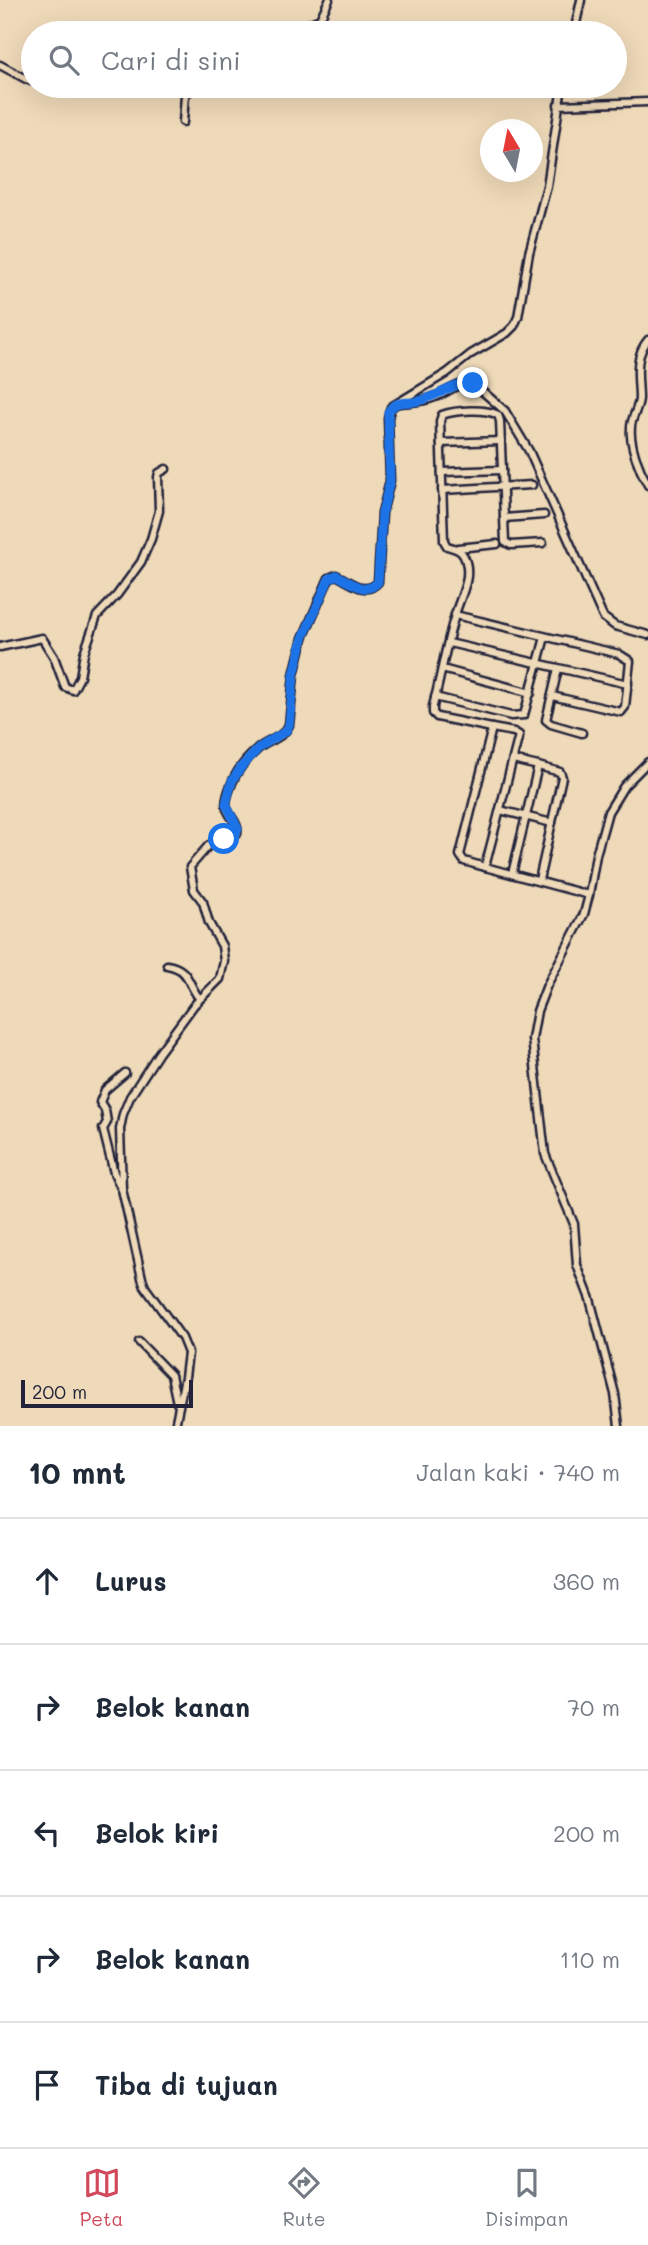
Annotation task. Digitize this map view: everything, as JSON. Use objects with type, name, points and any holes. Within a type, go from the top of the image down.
[{"type":"street","points":[[315,21],[320,19],[329,0]]},
{"type":"street","points":[[577,21],[581,0]]},
{"type":"street","points":[[0,65],[21,76]]},
{"type":"street","points":[[183,122],[185,98]]},
{"type":"street","points":[[175,1426],[188,1353],[182,1338],[145,1287],[133,1246],[122,1189],[120,1129],[126,1103],[158,1054],[199,998],[220,979],[225,953],[209,923],[203,902],[194,890],[190,867],[209,845],[236,834],[237,825],[226,804],[232,781],[260,747],[286,731],[289,725],[294,675],[303,638],[329,579],[336,575],[368,589],[378,582],[382,513],[390,481],[388,418],[391,407],[447,373],[514,326],[518,317],[529,253],[547,186],[559,98]]},
{"type":"street","points":[[558,105],[648,102]]},
{"type":"street","points":[[648,340],[641,348],[639,358],[638,404],[631,428],[636,456],[648,485]]},
{"type":"street","points":[[398,403],[432,398],[459,385],[473,383],[505,411],[529,451],[603,617],[615,626],[648,635]]},
{"type":"street","points":[[485,867],[519,735],[434,715],[435,696],[467,575],[466,559],[457,548],[445,543],[440,418],[454,412],[495,413],[500,421],[506,543],[543,543]]},
{"type":"street","points":[[440,443],[501,441]]},
{"type":"street","points":[[0,647],[42,638],[54,657],[65,687],[73,690],[80,677],[84,653],[97,615],[117,595],[146,551],[159,511],[158,477],[159,473],[166,469]]},
{"type":"street","points":[[442,472],[502,470]]},
{"type":"street","points":[[442,490],[532,485]]},
{"type":"street","points":[[504,518],[544,515]]},
{"type":"street","points":[[457,548],[497,544]]},
{"type":"street","points":[[455,615],[626,657],[630,664],[625,707],[621,712],[552,696]]},
{"type":"street","points":[[435,696],[516,717],[524,715],[545,637]]},
{"type":"street","points":[[449,643],[628,684]]},
{"type":"street","points":[[442,669],[531,693]]},
{"type":"street","points":[[558,669],[547,722],[582,733]]},
{"type":"street","points":[[492,728],[460,855],[464,861],[590,895]]},
{"type":"street","points":[[513,760],[561,774],[538,880]]},
{"type":"street","points":[[619,1426],[615,1394],[590,1298],[577,1265],[574,1224],[545,1154],[532,1039],[537,1011],[547,985],[576,932],[590,895],[596,855],[608,812],[624,786],[648,762]]},
{"type":"street","points":[[512,874],[537,766]]},
{"type":"street","points":[[500,810],[552,823]]},
{"type":"street","points":[[167,965],[178,967],[187,974],[199,998]]},
{"type":"street","points":[[122,1189],[114,1173],[103,1129],[107,1122],[105,1110],[100,1102],[105,1090],[125,1073]]},
{"type":"street","points":[[139,1342],[170,1375],[175,1387],[177,1408]]},
{"type":"route","points":[[224,839],[235,836],[238,829],[226,804],[232,781],[260,747],[282,735],[289,725],[294,675],[303,638],[329,579],[336,575],[368,589],[378,582],[382,513],[390,481],[388,412],[398,403],[432,398],[459,385],[473,383]]}]
